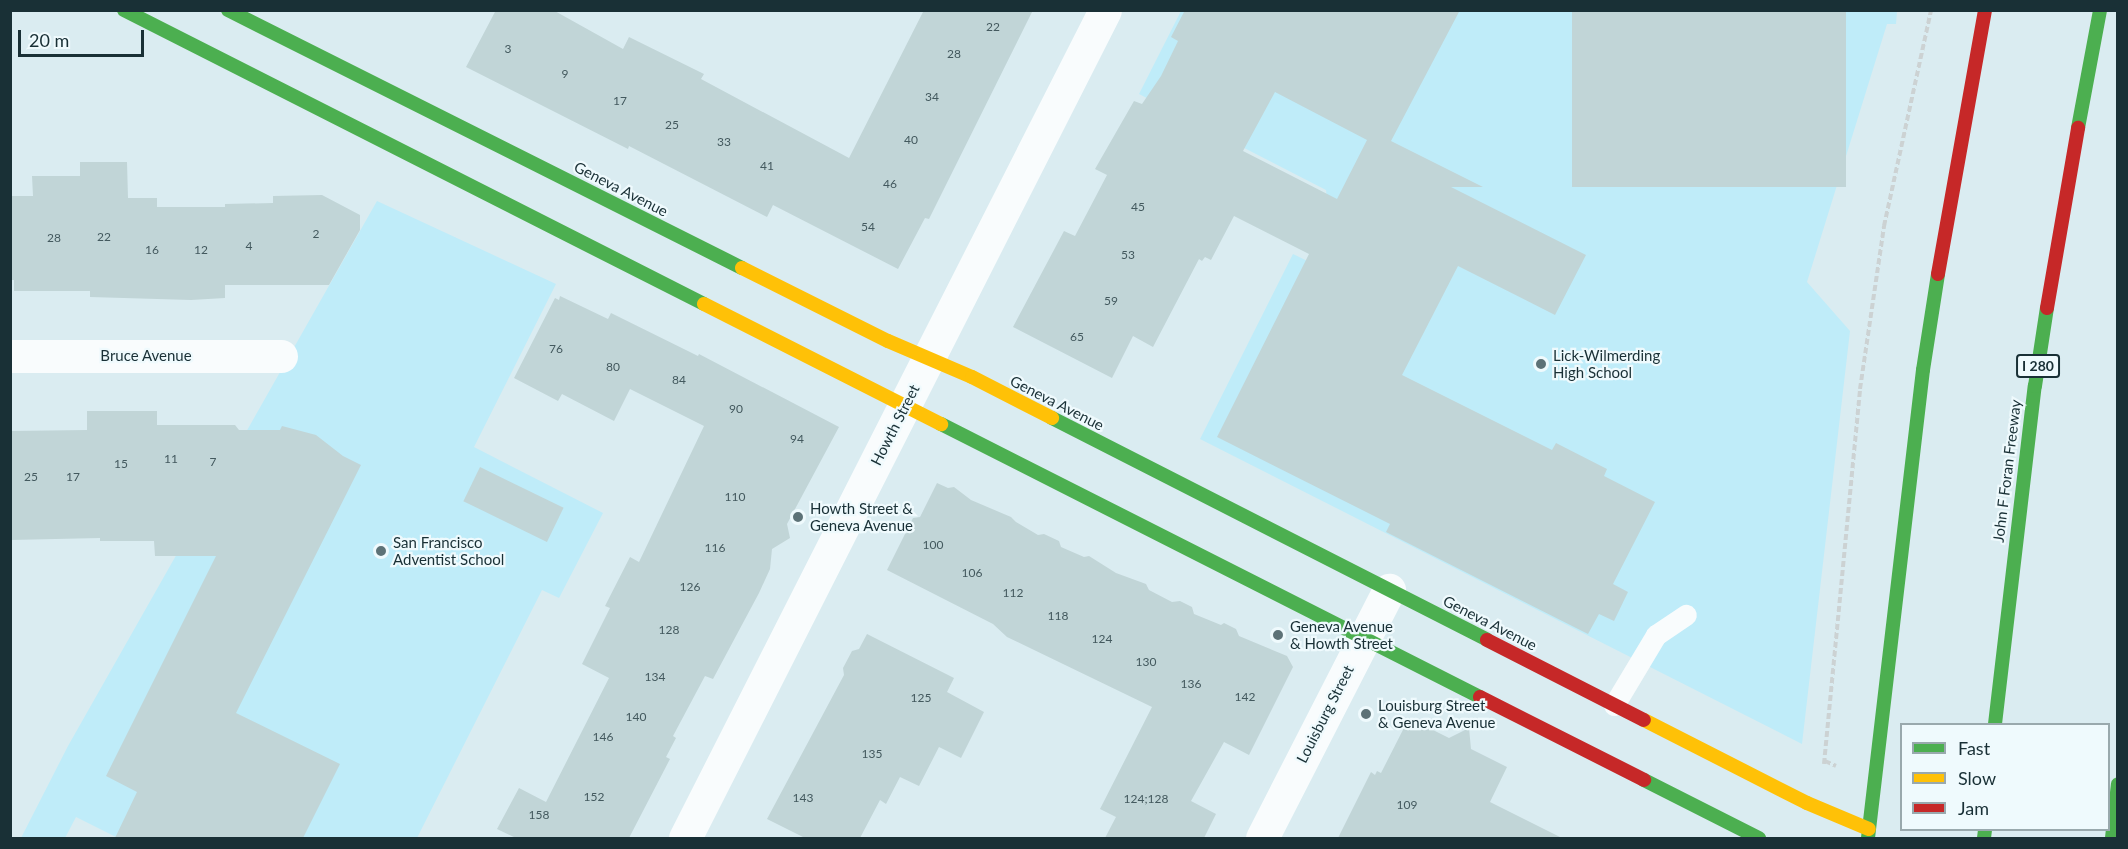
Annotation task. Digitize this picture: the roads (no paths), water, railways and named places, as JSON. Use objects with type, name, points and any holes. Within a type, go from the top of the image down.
[{"type":"main road","points":[[124,10],[1759,838]]},
{"type":"main road","name":"Geneva Avenue","points":[[228,10],[877,336],[972,377],[1868,834]]},
{"type":"main road","points":[[1868,834],[1923,370],[1950,195],[1985,10]]},
{"type":"main road","name":"John F Foran Freeway","points":[[1995,723],[2035,386],[2060,227],[2100,10]]},
{"type":"main road","points":[[2112,838],[2118,784]]},
{"type":"street","name":"Howth Street","points":[[686,838],[1105,10]]},
{"type":"street","name":"Bruce Avenue","points":[[10,356],[280,356]]},
{"type":"street","name":"Louisburg Street","points":[[1262,838],[1389,590]]},
{"type":"lane","points":[[1614,705],[1656,635],[1686,615]]},
{"type":"place","name":"Lick-Wilmerding High School","points":[[1541,364]]},
{"type":"place","name":"Howth Street & Geneva Avenue","points":[[798,517]]},
{"type":"place","name":"San Francisco Adventist School","points":[[381,551]]},
{"type":"place","name":"Geneva Avenue & Howth Street","points":[[1278,635]]},
{"type":"place","name":"Louisburg Street & Geneva Avenue","points":[[1366,714]]}]
